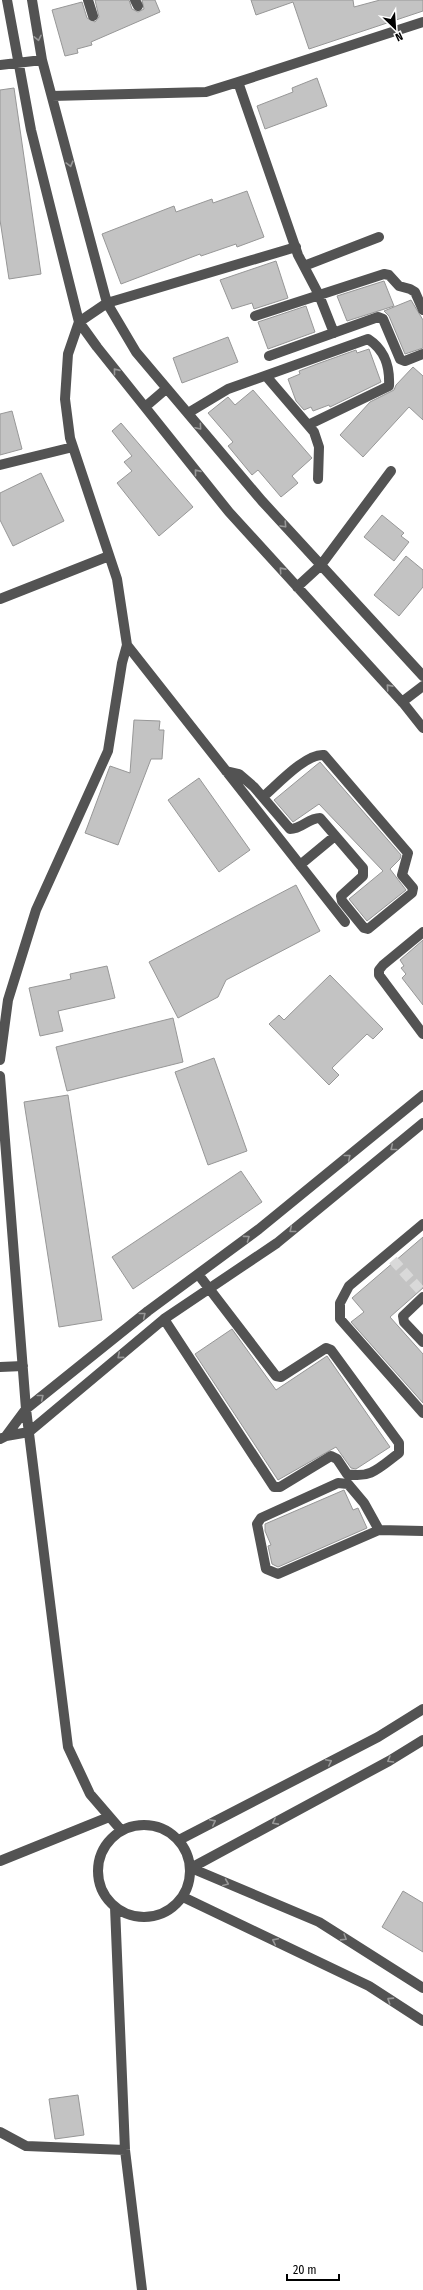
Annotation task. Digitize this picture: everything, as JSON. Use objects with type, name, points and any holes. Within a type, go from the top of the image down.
[{"type":"street","points":[[7,0],[30,130],[80,322],[145,407],[229,512],[402,702],[423,728]]},
{"type":"street","points":[[32,0],[42,60],[107,303],[136,352],[166,389],[188,413],[262,502],[423,676]]},
{"type":"street","points":[[88,0],[93,16]]},
{"type":"street","points":[[52,96],[206,92],[423,22]]},
{"type":"street","points":[[0,65],[42,60]]},
{"type":"street","points":[[238,82],[296,247],[319,295],[334,333]]},
{"type":"street","points":[[304,266],[378,237]]},
{"type":"street","points":[[0,1060],[4,1000],[36,910],[108,751],[122,663],[127,645],[116,579],[73,447],[65,399],[68,354],[80,322],[107,303],[296,247]]},
{"type":"street","points":[[256,316],[384,274],[389,275],[399,286],[415,292],[423,310]]},
{"type":"street","points":[[269,356],[378,317],[383,319],[400,359],[405,361],[423,354]]},
{"type":"street","points":[[188,413],[228,389],[368,339],[379,346],[390,371],[389,386],[308,425]]},
{"type":"street","points":[[266,376],[314,432],[319,447],[318,478]]},
{"type":"street","points":[[145,407],[166,389]]},
{"type":"street","points":[[0,465],[73,447]]},
{"type":"street","points":[[297,587],[321,565],[391,471]]},
{"type":"street","points":[[0,599],[109,556]]},
{"type":"street","points":[[127,645],[345,922]]},
{"type":"street","points":[[402,702],[423,686]]},
{"type":"street","points":[[226,772],[239,774],[263,797],[290,829],[296,829],[313,818],[320,818],[363,868],[363,876],[341,896],[342,901],[364,928],[368,929],[412,893],[413,888],[402,875],[408,853],[324,755],[319,755],[308,759],[263,797]]},
{"type":"street","points":[[300,865],[335,836]]},
{"type":"street","points":[[423,932],[383,965],[379,970],[379,975],[423,1034]]},
{"type":"street","points":[[0,1076],[26,1409],[68,1747],[90,1794],[121,1830]]},
{"type":"street","points":[[3,1438],[26,1409],[148,1311],[259,1229],[423,1095]]},
{"type":"street","points":[[3,1438],[29,1432],[164,1319],[277,1243],[423,1123]]},
{"type":"street","points":[[423,1224],[391,1257],[349,1286],[340,1303],[340,1320],[423,1413]]},
{"type":"street","points":[[164,1319],[274,1487],[280,1487],[331,1456],[337,1459],[347,1474],[360,1477],[369,1475],[399,1453],[399,1443],[331,1350],[326,1348],[281,1377],[276,1376],[208,1290],[198,1274]]},
{"type":"street","points":[[423,1294],[403,1316],[404,1322],[423,1342]]},
{"type":"street","points":[[0,1367],[23,1366]]},
{"type":"street","points":[[379,1530],[364,1503],[348,1484],[338,1482],[261,1518],[257,1524],[266,1569],[278,1574],[379,1530],[423,1531]]},
{"type":"street","points":[[179,1840],[378,1737],[423,1709]]},
{"type":"street","points":[[190,1868],[389,1761],[423,1740]]},
{"type":"street","points":[[0,1861],[109,1817]]},
{"type":"street","points":[[136,1825],[152,1825],[166,1830],[179,1840],[187,1852],[190,1868],[189,1883],[182,1897],[172,1908],[150,1916],[142,1917],[128,1914],[115,1907],[105,1896],[99,1882],[98,1867],[101,1852],[110,1840],[121,1830],[136,1825]]},
{"type":"street","points":[[190,1868],[319,1922],[423,1988]]},
{"type":"street","points":[[182,1897],[369,1986],[423,2021]]},
{"type":"street","points":[[115,1907],[125,2150],[142,2290]]},
{"type":"street","points":[[0,2132],[26,2146],[125,2150]]},
{"type":"building","points":[[95,0],[129,0],[132,9],[138,12],[144,9],[142,0],[155,0],[160,12],[91,42],[92,45],[77,49],[78,53],[65,56],[52,10],[82,2],[87,18],[95,22],[99,17]]},
{"type":"building","points":[[251,0],[353,0],[354,7],[380,0],[423,0],[423,11],[309,49],[293,2],[256,15]]},
{"type":"building","points":[[317,78],[327,106],[265,129],[257,106],[293,92],[292,88]]},
{"type":"building","points":[[14,88],[41,274],[9,279],[0,220],[0,90]]},
{"type":"building","points":[[247,191],[264,237],[237,247],[236,244],[201,256],[200,254],[121,284],[102,234],[174,206],[176,212],[212,199],[213,203]]},
{"type":"building","points":[[276,261],[288,298],[254,309],[252,303],[232,309],[220,280]]},
{"type":"building","points":[[384,281],[394,306],[347,321],[337,296]]},
{"type":"building","points":[[411,300],[423,320],[423,348],[405,354],[389,316],[384,311]]},
{"type":"building","points":[[306,306],[315,332],[268,349],[258,322]]},
{"type":"building","points":[[228,337],[238,362],[182,383],[173,358]]},
{"type":"building","points":[[369,349],[381,382],[330,407],[329,405],[313,411],[311,407],[304,410],[296,401],[288,379],[300,374],[299,371],[356,350],[357,353]]},
{"type":"building","points":[[413,367],[423,376],[423,420],[409,407],[363,457],[340,435],[370,402],[394,390],[396,385]]},
{"type":"building","points":[[253,390],[312,458],[292,476],[298,483],[281,497],[258,470],[252,475],[228,446],[233,442],[208,413],[228,397],[235,405]]},
{"type":"building","points":[[12,411],[22,449],[0,455],[0,414]]},
{"type":"building","points":[[121,423],[193,507],[159,536],[117,483],[132,471],[124,462],[132,456],[112,431]]},
{"type":"building","points":[[41,473],[64,521],[13,546],[0,520],[0,493]]},
{"type":"building","points":[[382,515],[404,533],[401,536],[409,542],[394,561],[364,537]]},
{"type":"building","points":[[406,556],[423,570],[423,587],[399,616],[374,595]]},
{"type":"building","points":[[134,720],[160,721],[159,730],[164,730],[162,759],[151,759],[118,845],[85,833],[110,766],[130,773]]},
{"type":"building","points":[[320,762],[401,855],[400,859],[390,869],[406,890],[367,921],[349,899],[383,871],[319,804],[293,822],[274,800]]},
{"type":"building","points":[[199,778],[250,850],[219,872],[168,800]]},
{"type":"building","points":[[296,885],[320,931],[226,980],[218,997],[178,1018],[149,962]]},
{"type":"building","points":[[423,940],[423,1005],[402,978],[406,974],[401,968],[404,966],[400,960]]},
{"type":"building","points":[[107,966],[115,998],[58,1011],[63,1031],[40,1036],[29,988],[71,979],[70,974]]},
{"type":"building","points":[[330,975],[383,1029],[373,1039],[367,1034],[332,1068],[339,1075],[329,1085],[269,1024],[279,1015],[284,1020]]},
{"type":"building","points":[[173,1018],[183,1062],[67,1091],[56,1047]]},
{"type":"building","points":[[214,1058],[247,1151],[208,1165],[175,1072]]},
{"type":"building","points":[[68,1095],[102,1320],[59,1327],[24,1102]]},
{"type":"building","points":[[241,1171],[262,1202],[133,1289],[112,1257]]},
{"type":"building","points":[[423,1237],[423,1288],[390,1317],[423,1354],[423,1403],[351,1322],[364,1312],[352,1298]]},
{"type":"building","points":[[232,1329],[276,1390],[327,1356],[390,1447],[356,1469],[351,1468],[336,1447],[278,1480],[195,1354]]},
{"type":"building","points":[[344,1490],[353,1510],[358,1508],[367,1528],[278,1567],[272,1564],[268,1546],[271,1545],[265,1531],[265,1524]]},
{"type":"building","points":[[403,1891],[423,1903],[423,1952],[382,1927]]},
{"type":"building","points":[[78,2095],[84,2135],[55,2139],[49,2099]]},
{"type":"tunnel","points":[[393,1260],[422,1292]]}]
